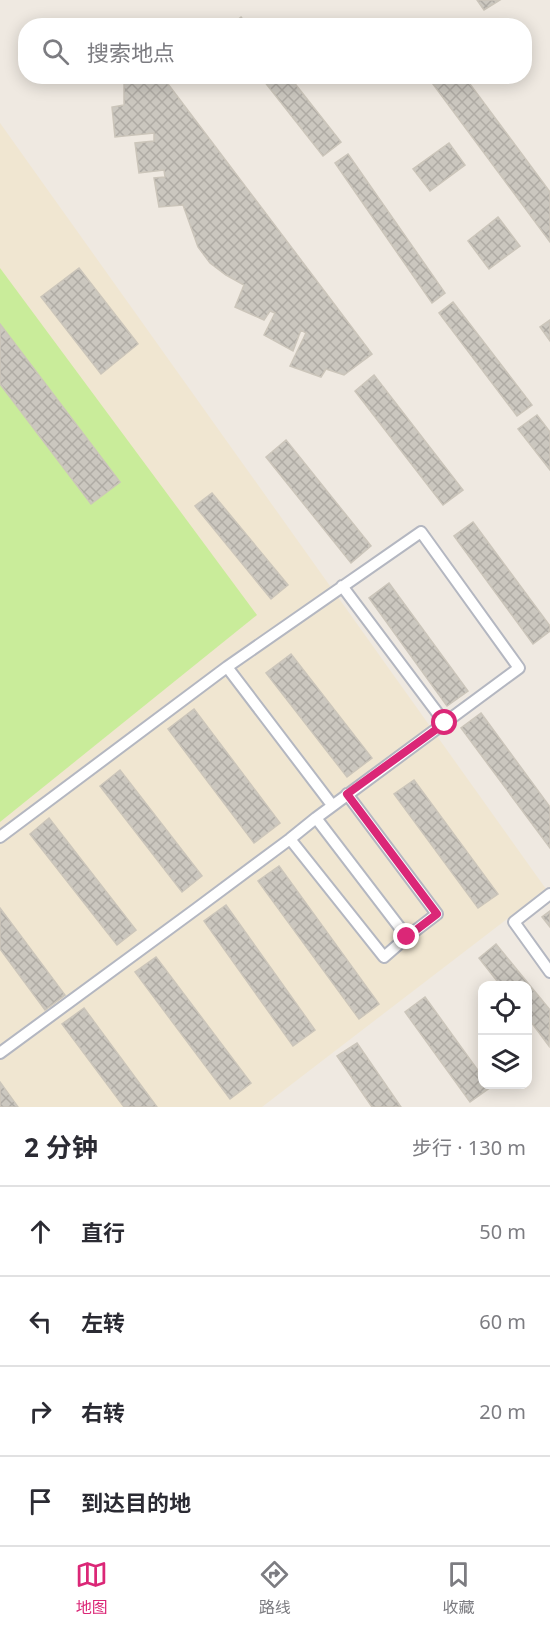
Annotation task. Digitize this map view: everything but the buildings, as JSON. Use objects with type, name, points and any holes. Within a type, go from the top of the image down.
[{"type":"lane","points":[[0,837],[227,668],[421,532],[519,668],[0,1053]]},
{"type":"lane","points":[[342,586],[445,723]]},
{"type":"lane","points":[[227,668],[332,805]]},
{"type":"lane","points":[[290,839],[384,957],[437,914],[347,794]]},
{"type":"lane","points":[[315,818],[407,937]]},
{"type":"lane","points":[[550,894],[514,921],[550,972]]},
{"type":"shaded area","points":[[0,123],[546,889],[262,1107],[0,1107]]},
{"type":"green space","points":[[0,268],[257,615],[0,822]]},
{"type":"route","points":[[407,937],[437,914],[347,794],[445,723]]}]
